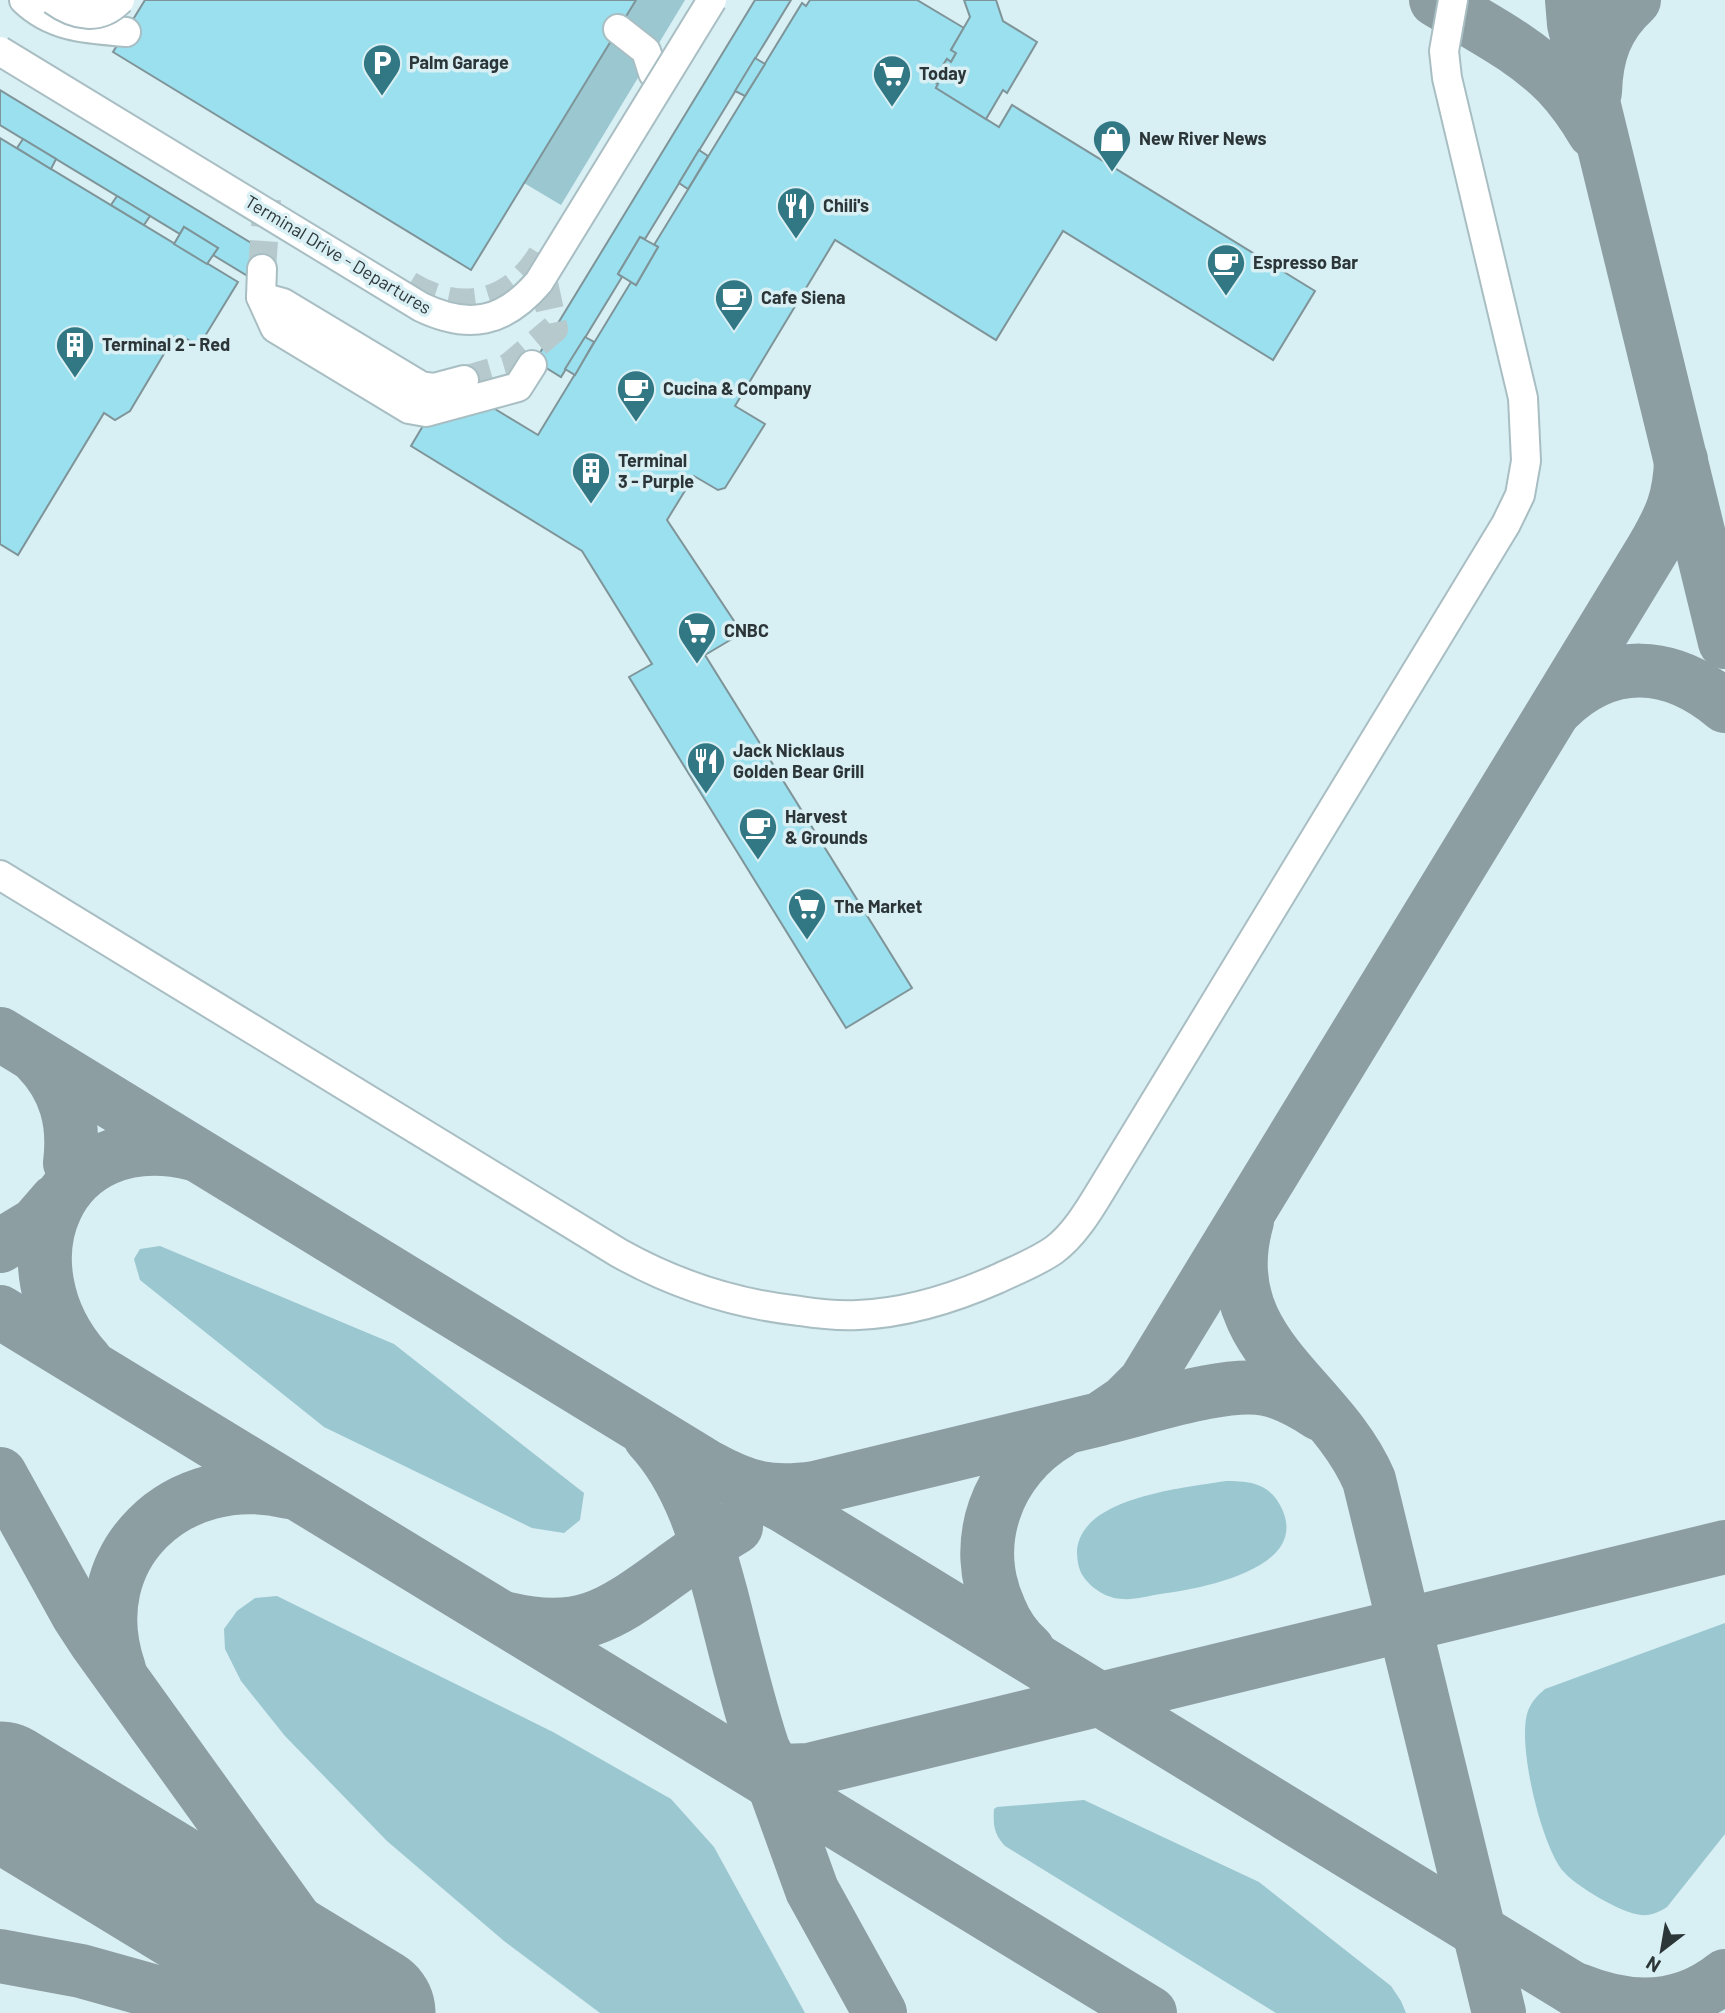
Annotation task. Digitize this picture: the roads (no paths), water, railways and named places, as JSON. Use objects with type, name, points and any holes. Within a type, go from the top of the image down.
[{"type":"street","points":[[24,0],[51,20],[84,29],[126,19]]},
{"type":"street","points":[[53,0],[71,12],[87,15],[100,14],[112,8],[126,19]]},
{"type":"street","points":[[90,0],[126,19]]},
{"type":"street","name":"Terminal Drive - Departures","points":[[0,51],[421,307],[447,318],[478,320],[491,318],[513,307],[539,282],[712,0]]},
{"type":"street","points":[[0,875],[619,1253],[655,1273],[694,1289],[733,1301],[775,1308],[857,1315],[900,1310],[940,1300],[979,1286],[1055,1249],[1082,1220],[1100,1192],[1506,524],[1520,495],[1526,461],[1522,398],[1447,78],[1444,51],[1454,0]]},
{"type":"street","points":[[618,29],[646,51],[653,73]]},
{"type":"street","points":[[262,268],[261,297],[275,328],[409,409],[426,412],[518,387],[532,365]]},
{"type":"street","points":[[261,297],[284,303],[421,386],[434,388],[464,380]]},
{"type":"tunnel","points":[[262,269],[267,199]]},
{"type":"tunnel","points":[[409,285],[447,301],[483,301],[500,295],[515,285],[542,254]]},
{"type":"tunnel","points":[[464,380],[509,367],[554,329],[539,260]]},
{"type":"place","name":"Palm Garage","points":[[382,97]]},
{"type":"place","name":"Today","points":[[892,108]]},
{"type":"place","name":"New River News","points":[[1112,173]]},
{"type":"place","name":"Chili's","points":[[796,240]]},
{"type":"place","name":"Espresso Bar","points":[[1226,297]]},
{"type":"place","name":"Cafe Siena","points":[[734,332]]},
{"type":"place","name":"Terminal 2 - Red","points":[[75,379]]},
{"type":"place","name":"Cucina & Company","points":[[636,423]]},
{"type":"place","name":"Terminal 3 - Purple","points":[[591,505]]},
{"type":"place","name":"CNBC","points":[[697,665]]},
{"type":"place","name":"Jack Nicklaus Golden Bear Grill","points":[[706,795]]},
{"type":"place","name":"Harvest & Grounds","points":[[758,861]]},
{"type":"place","name":"The Market","points":[[807,941]]}]
